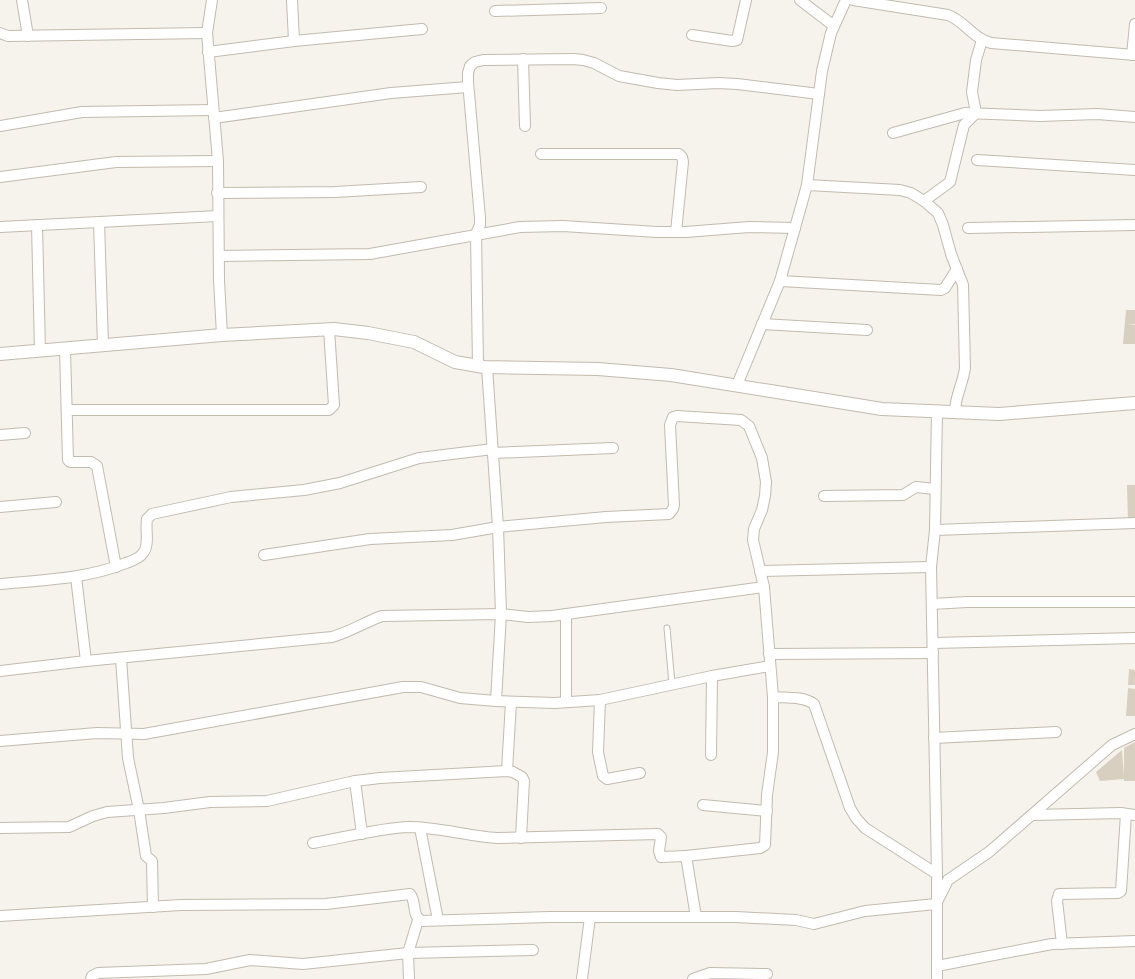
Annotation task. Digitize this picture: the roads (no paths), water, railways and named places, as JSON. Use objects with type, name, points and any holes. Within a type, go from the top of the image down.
[{"type":"street","points":[[22,0],[28,36]]},
{"type":"street","points":[[212,0],[207,33],[218,161],[217,193],[222,335]]},
{"type":"street","points":[[292,0],[294,41]]},
{"type":"street","points":[[692,35],[732,41],[737,40],[746,0]]},
{"type":"street","points":[[800,0],[834,26]]},
{"type":"street","points":[[737,385],[780,281],[807,185],[822,71],[834,26],[846,0]]},
{"type":"street","points":[[853,0],[948,15],[955,18],[974,36],[982,40],[1003,44],[1134,55],[1135,24]]},
{"type":"street","points":[[495,11],[550,5],[601,8]]},
{"type":"street","points":[[208,52],[294,41],[422,29]]},
{"type":"street","points":[[0,33],[8,36],[28,36],[207,33]]},
{"type":"street","points":[[976,113],[972,92],[976,60],[982,40]]},
{"type":"street","points":[[496,701],[501,614],[498,527],[493,451],[483,367],[476,234],[480,225],[480,218],[468,87],[470,66],[475,62],[491,59],[583,60],[620,76],[658,83],[677,85],[737,84],[819,94]]},
{"type":"street","points":[[523,59],[525,126]]},
{"type":"street","points":[[0,126],[82,112],[214,114],[468,87]]},
{"type":"street","points":[[924,201],[950,182],[964,125],[976,113]]},
{"type":"street","points":[[893,133],[952,115],[976,113],[1040,116],[1097,114],[1135,116]]},
{"type":"street","points":[[541,154],[673,152],[678,154],[682,157],[683,162],[676,232]]},
{"type":"street","points":[[977,160],[1135,170]]},
{"type":"street","points":[[0,177],[116,162],[218,161]]},
{"type":"street","points":[[807,185],[900,190],[911,193],[924,201],[938,214],[964,285],[965,368],[964,378],[955,403],[955,412]]},
{"type":"street","points":[[217,193],[335,192],[421,187]]},
{"type":"street","points":[[0,227],[218,216]]},
{"type":"street","points":[[99,222],[103,345]]},
{"type":"street","points":[[37,225],[40,351]]},
{"type":"street","points":[[968,228],[1135,225]]},
{"type":"street","points":[[219,256],[370,254],[520,227],[563,226],[676,232],[749,227],[795,228]]},
{"type":"street","points":[[780,281],[941,290],[945,288],[957,269]]},
{"type":"street","points":[[762,324],[867,330]]},
{"type":"street","points":[[0,354],[222,335],[329,329],[368,333],[414,342],[454,362],[483,367],[598,368],[671,375],[882,409],[999,414],[1135,403]]},
{"type":"street","points":[[67,410],[329,410],[334,405],[329,329]]},
{"type":"street","points":[[65,348],[68,460],[70,462],[91,462],[97,466],[116,567]]},
{"type":"street","points":[[937,411],[935,530],[931,567],[937,874],[937,979]]},
{"type":"street","points":[[264,555],[370,539],[452,535],[498,527],[606,517],[670,514],[674,505],[670,425],[673,418],[677,416],[741,420],[749,426],[764,468],[765,496],[762,510],[754,529],[753,540],[764,587],[773,697],[773,752],[766,841],[763,847],[661,857],[659,851],[661,837],[658,834],[527,838],[475,836],[408,827],[314,843]]},
{"type":"street","points":[[0,435],[25,433]]},
{"type":"street","points":[[0,584],[76,577],[116,567],[136,559],[143,554],[146,547],[147,519],[152,514],[231,497],[304,490],[340,483],[419,458],[493,451],[613,448]]},
{"type":"street","points":[[824,496],[904,495],[916,487],[936,489]]},
{"type":"street","points":[[0,507],[56,502]]},
{"type":"street","points":[[935,530],[1135,523]]},
{"type":"street","points":[[760,571],[931,567]]},
{"type":"street","points":[[76,577],[86,661]]},
{"type":"street","points":[[0,671],[332,638],[349,632],[364,622],[382,616],[501,614],[528,617],[566,614],[764,587]]},
{"type":"street","points":[[932,604],[967,602],[1135,602]]},
{"type":"street","points":[[566,614],[566,702]]},
{"type":"street","points":[[769,654],[1135,638]]},
{"type":"street","points":[[121,658],[128,758],[146,856],[152,862],[153,907]]},
{"type":"street","points":[[0,741],[97,733],[144,734],[403,687],[420,687],[460,698],[510,702],[600,700],[712,676],[770,666]]},
{"type":"street","points":[[711,755],[712,676]]},
{"type":"street","points":[[773,697],[810,700],[814,704],[850,808],[856,818],[865,828],[937,874]]},
{"type":"street","points":[[600,700],[598,752],[603,776],[607,779],[640,773]]},
{"type":"street","points":[[510,702],[514,774],[524,787],[527,838]]},
{"type":"street","points":[[934,738],[1056,732]]},
{"type":"street","points":[[936,904],[948,880],[989,852],[1112,745],[1135,734]]},
{"type":"street","points":[[0,828],[69,827],[100,813],[210,802],[267,801],[355,781],[390,777],[514,774]]},
{"type":"street","points":[[355,781],[362,834]]},
{"type":"street","points":[[704,805],[767,811]]},
{"type":"street","points":[[1033,815],[1130,814],[1121,890],[1118,893],[1060,894],[1058,901],[1062,944]]},
{"type":"street","points":[[420,828],[438,920]]},
{"type":"street","points":[[686,856],[696,917]]},
{"type":"street","points":[[0,916],[153,907],[326,904],[410,894],[418,920],[408,953],[409,979]]},
{"type":"street","points":[[418,920],[736,917],[796,920],[814,924],[878,909],[936,904]]},
{"type":"street","points":[[582,979],[590,917]]},
{"type":"street","points":[[937,966],[1052,944],[1135,941]]},
{"type":"street","points":[[91,979],[92,976],[98,973],[206,969],[250,960],[302,964],[408,953],[533,950]]},
{"type":"street","points":[[693,979],[710,973],[767,974]]},
{"type":"lane","points":[[667,628],[672,684]]}]
